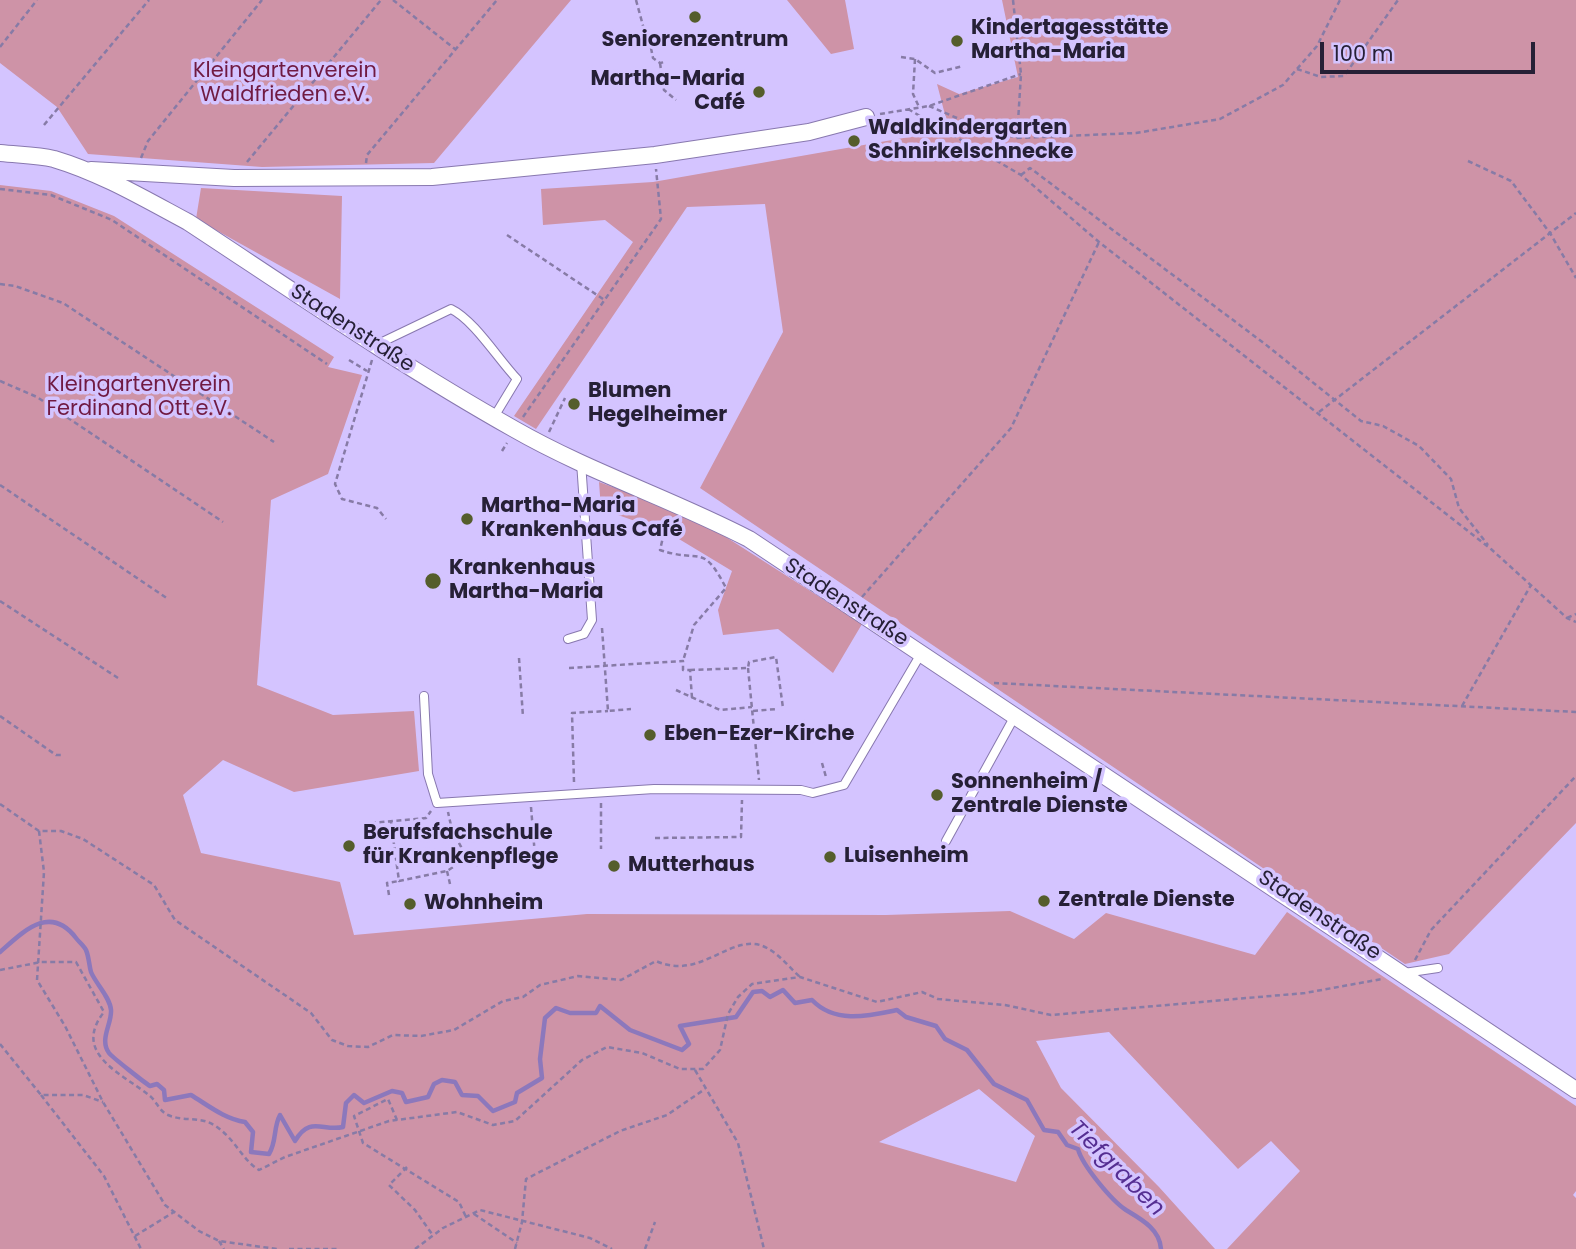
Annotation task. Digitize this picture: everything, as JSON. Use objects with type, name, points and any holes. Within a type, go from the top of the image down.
[{"type":"street","name":"Stadenstraße","points":[[86,170],[234,178],[432,177],[655,155],[809,132],[866,117]]},
{"type":"street","name":"Stadenstraße","points":[[0,153],[51,158],[86,170],[188,222],[379,344],[450,394],[514,430],[749,539],[1406,973],[1576,1090]]},
{"type":"lane","points":[[379,344],[451,309],[466,316],[491,351],[517,379],[494,417]]},
{"type":"lane","points":[[568,639],[584,634],[592,620],[582,462]]},
{"type":"lane","points":[[424,696],[428,774],[442,803],[600,792],[800,790],[813,793],[844,785],[922,652]]},
{"type":"lane","points":[[946,841],[1016,714]]},
{"type":"lane","points":[[1406,973],[1438,968]]},
{"type":"path","points":[[0,47],[37,0]]},
{"type":"path","points":[[44,125],[149,0]]},
{"type":"path","points":[[135,171],[148,141],[262,0]]},
{"type":"path","points":[[234,178],[381,0]]},
{"type":"path","points":[[393,0],[455,49]]},
{"type":"path","points":[[365,178],[367,155],[497,0]]},
{"type":"path","points":[[1013,0],[1021,74],[1017,138]]},
{"type":"path","points":[[929,106],[971,124],[1017,138],[1136,133],[1220,119],[1283,85],[1317,46],[1340,0]]},
{"type":"path","points":[[1297,69],[1321,77],[1344,76],[1398,0]]},
{"type":"path","points":[[637,1],[653,58],[660,63],[664,90],[676,100]]},
{"type":"path","points":[[651,48],[661,46]]},
{"type":"path","points":[[901,57],[915,59],[935,72],[963,65]]},
{"type":"path","points":[[915,59],[913,94],[920,107]]},
{"type":"path","points":[[660,63],[665,62]]},
{"type":"path","points":[[866,117],[929,106],[1021,74]]},
{"type":"path","points":[[908,108],[1021,175],[1098,242],[1491,549],[1567,618],[1576,622]]},
{"type":"path","points":[[514,430],[660,219],[655,155]]},
{"type":"path","points":[[1468,160],[1511,181],[1550,233],[1576,278]]},
{"type":"path","points":[[1021,175],[1030,167],[1265,344],[1361,421],[1383,426],[1419,446],[1451,479],[1459,508],[1491,549]]},
{"type":"path","points":[[0,189],[51,195],[111,219],[327,364]]},
{"type":"path","points":[[1317,413],[1576,213]]},
{"type":"path","points":[[507,235],[604,300]]},
{"type":"path","points":[[854,608],[872,584],[1011,428],[1098,242]]},
{"type":"path","points":[[0,284],[15,286],[63,303],[274,442]]},
{"type":"path","points":[[379,344],[368,371],[335,484],[342,499],[377,508],[386,519]]},
{"type":"path","points":[[349,360],[368,371]]},
{"type":"path","points":[[0,381],[37,397],[223,522]]},
{"type":"path","points":[[557,415],[565,398]]},
{"type":"path","points":[[0,485],[168,599]]},
{"type":"path","points":[[662,498],[668,517],[658,551],[682,557],[699,555],[712,561],[726,588],[694,625],[683,661],[683,670],[748,668]]},
{"type":"path","points":[[1462,706],[1531,585]]},
{"type":"path","points":[[0,601],[118,678]]},
{"type":"path","points":[[1567,618],[1576,614]]},
{"type":"path","points":[[760,790],[749,662],[776,657],[783,708]]},
{"type":"path","points":[[519,658],[523,717]]},
{"type":"path","points":[[569,668],[683,661]]},
{"type":"path","points":[[690,670],[692,698]]},
{"type":"path","points":[[994,683],[1576,712]]},
{"type":"path","points":[[676,690],[720,710],[777,709]]},
{"type":"path","points":[[575,794],[572,713],[608,711]]},
{"type":"path","points":[[0,716],[57,755],[62,755]]},
{"type":"path","points":[[822,763],[829,790]]},
{"type":"path","points":[[0,803],[38,831],[61,831],[83,839],[154,885],[175,920],[311,1013],[332,1040],[348,1046],[368,1047],[393,1035],[421,1036],[454,1030],[503,1001],[523,997],[540,985],[561,978],[621,980],[656,961],[675,968],[710,961],[737,945],[752,943],[768,948],[800,977],[877,1002],[922,992],[939,999],[1005,1005],[1051,1015],[1305,993],[1406,973],[1431,930],[1576,776]]},
{"type":"path","points":[[655,838],[741,837],[742,790]]},
{"type":"path","points":[[600,792],[601,849]]},
{"type":"path","points":[[530,797],[535,856]]},
{"type":"path","points":[[371,823],[426,818],[442,803],[467,858],[477,865],[528,860]]},
{"type":"path","points":[[391,822],[399,881]]},
{"type":"path","points":[[38,831],[44,872],[37,980],[65,1026],[103,1102],[165,1205],[199,1231],[219,1241],[277,1249]]},
{"type":"path","points":[[389,895],[387,883],[447,871],[467,858]]},
{"type":"path","points":[[447,871],[450,884]]},
{"type":"path","points":[[0,970],[37,963],[76,962],[104,1012],[94,1024],[93,1041],[114,1073],[150,1096],[165,1114],[181,1119],[200,1119],[214,1126],[236,1143],[251,1165],[259,1170],[270,1162],[397,1120],[457,1112],[492,1125],[515,1121],[582,1060],[607,1047],[629,1050],[680,1069],[703,1069],[720,1050],[728,1016],[738,997],[752,984],[800,977]]},
{"type":"path","points":[[0,1044],[104,1176],[141,1249]]},
{"type":"path","points":[[695,1070],[738,1143],[764,1249]]},
{"type":"path","points":[[515,1249],[522,1222],[526,1179],[620,1131],[667,1115],[705,1088]]},
{"type":"path","points":[[41,1095],[83,1095],[103,1102]]},
{"type":"path","points":[[397,1120],[388,1099],[354,1116],[363,1143],[407,1167],[460,1202],[466,1217]]},
{"type":"path","points":[[407,1167],[389,1185],[415,1210],[433,1236]]},
{"type":"path","points":[[415,1249],[480,1210],[590,1238],[612,1249]]},
{"type":"path","points":[[135,1236],[174,1212]]},
{"type":"path","points":[[474,1214],[517,1243]]},
{"type":"path","points":[[645,1249],[655,1222]]},
{"type":"path","points":[[219,1241],[224,1249]]},
{"type":"path","points":[[289,1249],[337,1249]]},
{"type":"green space","name":"Kleingartenverein Waldfrieden e.V.","points":[[0,0],[571,0],[434,163],[262,167],[88,154],[57,107],[0,63]]},
{"type":"green space","points":[[787,0],[845,0],[854,49],[831,54]]},
{"type":"green space","points":[[1002,0],[1576,0],[1576,823],[1449,954],[1405,964],[700,488],[783,332],[765,204],[687,207],[536,429],[514,416],[633,242],[605,220],[543,225],[541,189],[653,182],[949,130],[937,84],[959,94],[1018,77]]},
{"type":"green space","name":"Kleingartenverein Ferdinand Ott e.V.","points":[[0,185],[51,191],[114,216],[334,357],[328,367],[362,375],[328,474],[271,500],[257,685],[333,715],[414,711],[419,771],[294,792],[223,760],[183,795],[201,853],[340,882],[354,935],[587,914],[886,915],[1010,911],[1074,939],[1106,913],[1255,955],[1287,912],[1576,1106],[1576,1191],[1573,1195],[1576,1198],[1576,1249],[1227,1249],[1300,1171],[1271,1141],[1238,1169],[1109,1032],[1036,1041],[1061,1088],[1159,1187],[1215,1249],[0,1249]],"holes":[[[979,1089],[1035,1136],[1016,1182],[879,1142]]]},
{"type":"green space","points":[[201,188],[342,196],[340,299],[196,219]]},
{"type":"green space","points":[[599,482],[693,516],[862,624],[833,673],[778,629],[723,635],[718,610],[732,571],[669,533],[601,509]]},
{"type":"waterway","name":"Tiefgraben","points":[[0,952],[37,924],[57,923],[66,928],[86,950],[91,972],[110,1005],[111,1015],[105,1042],[109,1053],[150,1086],[157,1084],[164,1090],[165,1100],[191,1095],[224,1115],[245,1122],[253,1132],[251,1152],[269,1154],[280,1115],[295,1141],[312,1126],[343,1127],[346,1103],[354,1095],[364,1103],[392,1091],[402,1093],[406,1102],[428,1097],[434,1084],[442,1080],[455,1082],[462,1095],[478,1096],[493,1111],[515,1102],[517,1093],[542,1078],[540,1059],[545,1018],[556,1008],[570,1013],[596,1013],[600,1006],[630,1030],[682,1050],[689,1044],[680,1026],[736,1017],[753,992],[762,991],[770,997],[783,990],[795,1003],[812,1000],[821,1008],[841,1015],[863,1016],[897,1010],[906,1017],[936,1026],[945,1039],[967,1050],[994,1084],[1027,1100],[1044,1130],[1058,1132],[1067,1145],[1078,1149],[1085,1164],[1106,1191],[1153,1230],[1161,1249]]},
{"type":"place","name":"Seniorenzentrum","points":[[695,17]]},
{"type":"place","name":"Kindertagesstätte Martha-Maria","points":[[957,41]]},
{"type":"place","name":"Martha-Maria Café","points":[[759,92]]},
{"type":"place","name":"Waldkindergarten Schnirkelschnecke","points":[[854,141]]},
{"type":"place","name":"Blumen Hegelheimer","points":[[574,404]]},
{"type":"place","name":"Martha-Maria Krankenhaus Café","points":[[467,519]]},
{"type":"place","name":"Krankenhaus Martha-Maria","points":[[433,581]]},
{"type":"place","name":"Eben-Ezer-Kirche","points":[[650,735]]},
{"type":"place","name":"Sonnenheim / Zentrale Dienste","points":[[937,795]]},
{"type":"place","name":"Berufsfachschule für Krankenpflege","points":[[349,846]]},
{"type":"place","name":"Luisenheim","points":[[830,857]]},
{"type":"place","name":"Mutterhaus","points":[[614,866]]},
{"type":"place","name":"Zentrale Dienste","points":[[1044,901]]},
{"type":"place","name":"Wohnheim","points":[[410,904]]}]
